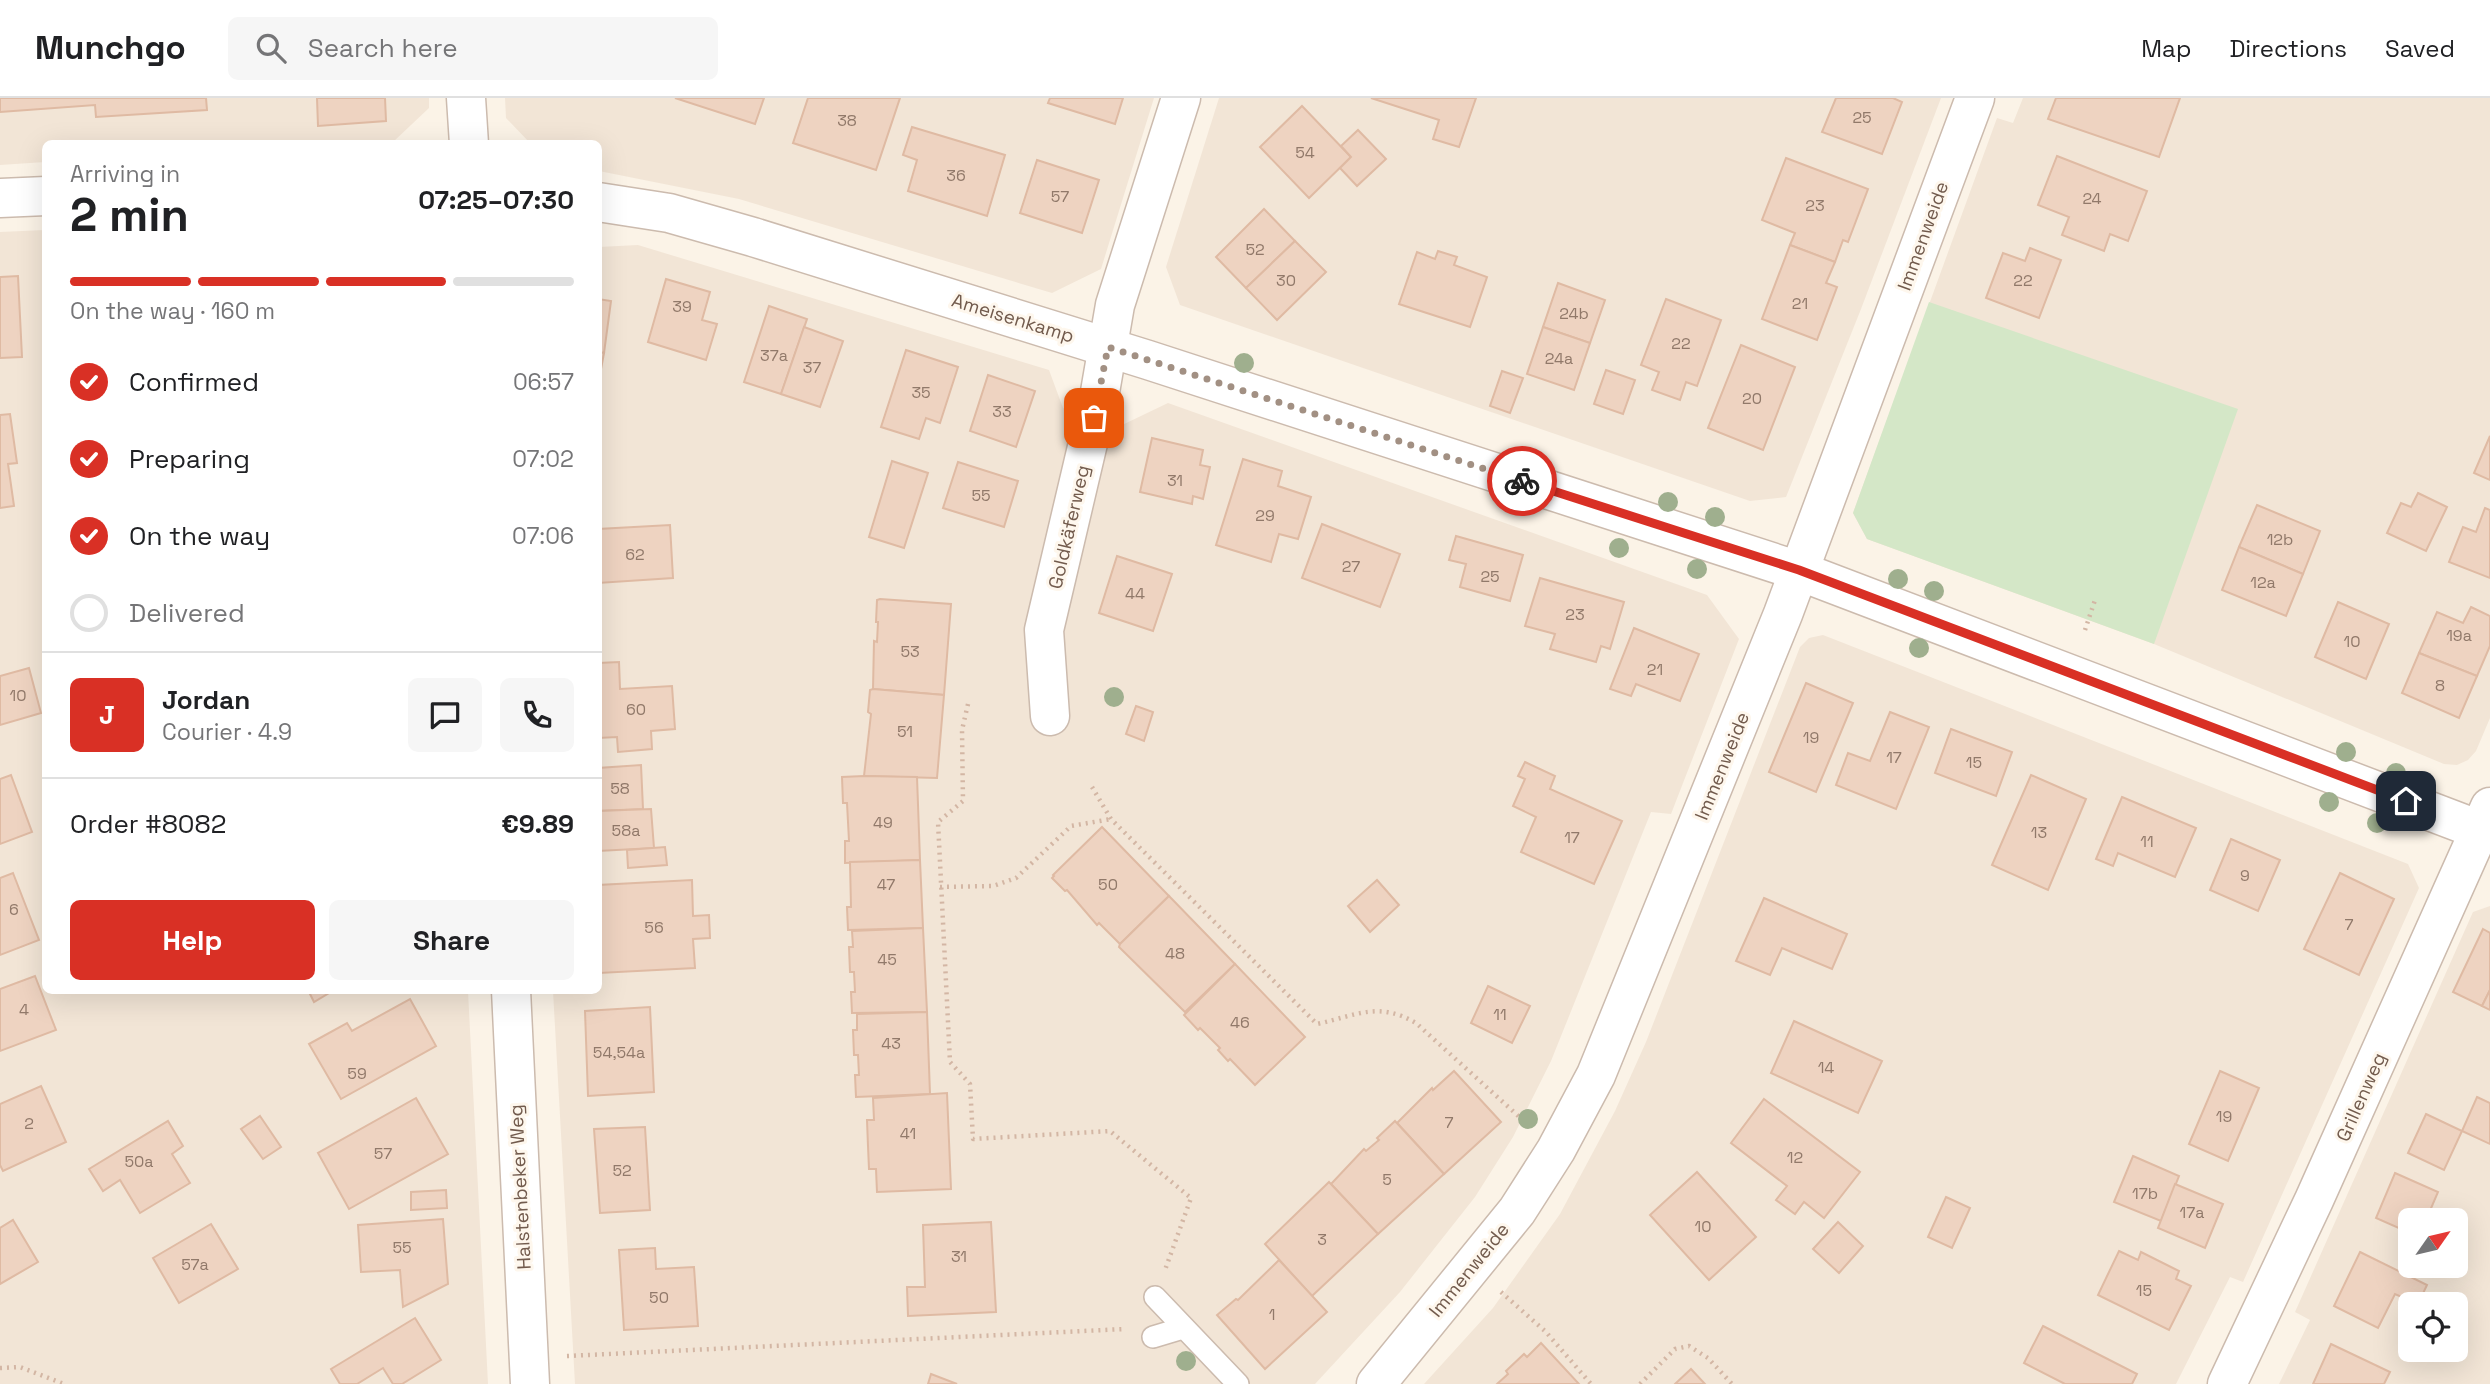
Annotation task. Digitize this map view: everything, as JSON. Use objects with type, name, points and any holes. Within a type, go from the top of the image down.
[{"type":"street","points":[[467,98],[469,140]]},
{"type":"street","name":"Goldkäferweg","points":[[1050,716],[1044,630],[1100,391],[1115,305],[1181,98]]},
{"type":"street","name":"Immenweide","points":[[1376,1384],[1517,1211],[1556,1150],[1596,1075],[1799,570],[1975,98]]},
{"type":"street","points":[[0,198],[42,196]]},
{"type":"street","name":"Ameisenkamp","points":[[602,203],[681,216],[1108,347],[1799,570],[2487,823]]},
{"type":"street","name":"Grillenweg","points":[[2227,1384],[2487,823]]},
{"type":"street","name":"Halstenbeker Weg","points":[[511,994],[530,1384]]},
{"type":"lane","points":[[1155,1297],[1238,1384]]},
{"type":"lane","points":[[1153,1337],[1184,1328]]},
{"type":"path","points":[[2085,629],[2095,600]]},
{"type":"path","points":[[968,704],[962,730],[963,802],[938,822],[950,1062],[970,1084],[973,1139],[1110,1131],[1191,1198],[1155,1297]]},
{"type":"path","points":[[1092,787],[1111,819],[1317,1024],[1378,1009],[1398,1013],[1416,1023],[1526,1124]]},
{"type":"path","points":[[940,887],[992,886],[1016,878],[1072,825],[1111,819]]},
{"type":"path","points":[[1494,1285],[1546,1332],[1591,1384]]},
{"type":"path","points":[[561,1357],[1138,1329],[1153,1337]]},
{"type":"path","points":[[1640,1384],[1675,1349],[1689,1346],[1708,1358],[1732,1384]]},
{"type":"path","points":[[0,1368],[20,1367],[64,1384]]},
{"type":"shaded area","points":[[0,98],[429,98],[429,108],[395,140],[42,140],[42,162],[0,165]]},
{"type":"shaded area","points":[[505,98],[1154,98],[1101,269],[1052,293],[739,199],[602,172],[602,140],[527,140],[506,118]]},
{"type":"shaded area","points":[[1219,98],[1941,98],[1786,497],[1750,501],[1180,305],[1166,267]]},
{"type":"shaded area","points":[[2023,98],[2490,98],[2490,718],[2476,751],[2468,760],[2457,765],[2444,764],[2154,644],[1867,539],[1853,513],[1997,118],[2013,123]]},
{"type":"shaded area","points":[[42,230],[42,994],[468,994],[488,1384],[0,1384],[0,232]]},
{"type":"shaded area","points":[[638,245],[1049,370],[1063,408],[1118,427],[1168,403],[1707,595],[1739,639],[1671,814],[1651,812],[1551,1061],[1513,1137],[1475,1197],[1400,1292],[1315,1384],[575,1384],[553,994],[602,994],[602,247]]},
{"type":"shaded area","points":[[1823,635],[2408,864],[2419,888],[2243,1282],[2230,1277],[2176,1384],[1424,1384],[1493,1308],[1560,1214],[1615,1111],[1646,1042],[1800,647],[1809,638]]},
{"type":"shaded area","points":[[2490,906],[2490,1384],[2279,1384],[2310,1320],[2295,1312],[2473,912]]},
{"type":"green space","points":[[1929,302],[2238,409],[2154,644],[1867,539],[1853,513]]},
{"type":"building","points":[[0,98],[206,98],[207,110],[96,117],[95,105],[0,112]]},
{"type":"building","points":[[317,98],[385,98],[386,121],[318,126]]},
{"type":"building","points":[[675,98],[764,98],[755,124]]},
{"type":"building","points":[[808,98],[900,98],[876,170],[793,143]]},
{"type":"building","points":[[1050,98],[1123,98],[1115,124],[1048,103]]},
{"type":"building","points":[[1371,98],[1476,98],[1459,147],[1433,139],[1439,120]]},
{"type":"building","points":[[1836,98],[1893,98],[1902,102],[1882,154],[1822,132]]},
{"type":"building","points":[[2056,98],[2180,98],[2159,157],[2048,119]]},
{"type":"building","points":[[1302,106],[1351,157],[1309,198],[1260,147]]},
{"type":"building","points":[[912,127],[1005,155],[987,216],[908,191],[917,160],[903,155]]},
{"type":"building","points":[[1358,130],[1386,159],[1357,186],[1340,168],[1351,157],[1341,146]]},
{"type":"building","points":[[2057,156],[2147,191],[2128,241],[2110,234],[2104,251],[2062,235],[2069,217],[2038,205]]},
{"type":"building","points":[[1786,158],[1868,189],[1848,242],[1843,240],[1835,262],[1790,245],[1795,233],[1762,220]]},
{"type":"building","points":[[1037,160],[1099,180],[1082,233],[1020,213]]},
{"type":"building","points":[[1264,209],[1295,241],[1246,288],[1216,257]]},
{"type":"building","points":[[1295,241],[1326,272],[1277,320],[1246,288]]},
{"type":"building","points":[[1790,245],[1835,262],[1826,283],[1837,287],[1817,340],[1762,319]]},
{"type":"building","points":[[2030,248],[2061,260],[2039,318],[1986,298],[2003,253],[2025,261]]},
{"type":"building","points":[[1438,251],[1457,257],[1454,265],[1487,277],[1470,327],[1399,304],[1417,252],[1435,259]]},
{"type":"building","points":[[18,276],[22,357],[0,358],[0,277]]},
{"type":"building","points":[[666,279],[710,292],[702,320],[717,324],[706,360],[648,342]]},
{"type":"building","points":[[1558,283],[1605,300],[1590,343],[1543,327]]},
{"type":"building","points":[[1666,299],[1721,320],[1697,386],[1686,382],[1680,400],[1652,390],[1659,372],[1641,365]]},
{"type":"building","points":[[602,300],[611,301],[602,353]]},
{"type":"building","points":[[769,306],[807,319],[781,394],[744,382]]},
{"type":"building","points":[[804,327],[843,341],[820,407],[781,394]]},
{"type":"building","points":[[1543,327],[1590,343],[1574,390],[1527,374]]},
{"type":"building","points":[[1741,345],[1795,367],[1763,450],[1708,428]]},
{"type":"building","points":[[906,350],[958,367],[940,423],[926,418],[919,439],[881,427]]},
{"type":"building","points":[[1606,370],[1635,380],[1623,414],[1594,404]]},
{"type":"building","points":[[1502,371],[1523,378],[1510,413],[1490,406]]},
{"type":"building","points":[[988,375],[1035,391],[1016,447],[970,431]]},
{"type":"building","points":[[10,414],[17,463],[8,464],[14,506],[0,508],[0,415]]},
{"type":"building","points":[[2490,436],[2490,480],[2474,473]]},
{"type":"building","points":[[1152,438],[1203,450],[1200,465],[1210,467],[1203,499],[1193,496],[1192,504],[1140,492]]},
{"type":"building","points":[[1243,459],[1282,471],[1278,486],[1311,497],[1298,539],[1279,534],[1271,562],[1216,545]]},
{"type":"building","points":[[892,461],[928,473],[904,548],[869,537]]},
{"type":"building","points":[[958,462],[1018,481],[1004,527],[943,508]]},
{"type":"building","points":[[2418,493],[2447,507],[2426,551],[2387,533],[2401,503],[2411,507]]},
{"type":"building","points":[[2257,505],[2320,531],[2303,574],[2239,547]]},
{"type":"building","points":[[2485,508],[2490,510],[2490,578],[2449,562],[2463,527],[2476,532]]},
{"type":"building","points":[[1322,524],[1400,554],[1380,607],[1302,578]]},
{"type":"building","points":[[670,525],[673,578],[602,583],[602,529]]},
{"type":"building","points":[[1456,536],[1523,555],[1510,601],[1460,587],[1466,564],[1449,560]]},
{"type":"building","points":[[2239,547],[2303,574],[2286,616],[2222,590]]},
{"type":"building","points":[[1117,556],[1172,574],[1153,631],[1099,613]]},
{"type":"building","points":[[1540,578],[1624,602],[1610,649],[1601,646],[1596,662],[1550,649],[1555,634],[1525,626]]},
{"type":"building","points":[[877,600],[951,604],[944,695],[873,689]]},
{"type":"building","points":[[2338,602],[2389,624],[2366,679],[2315,657]]},
{"type":"building","points":[[2471,607],[2490,616],[2490,646],[2477,676],[2419,653],[2437,612],[2463,623]]},
{"type":"building","points":[[1634,628],[1699,654],[1680,701],[1636,684],[1631,696],[1610,689]]},
{"type":"building","points":[[2419,653],[2477,676],[2459,718],[2402,693]]},
{"type":"building","points":[[619,662],[620,689],[672,686],[675,729],[651,731],[652,749],[618,752],[617,737],[602,738],[602,663]]},
{"type":"building","points":[[29,668],[41,713],[0,725],[0,676]]},
{"type":"building","points":[[1806,683],[1853,703],[1816,792],[1769,772]]},
{"type":"building","points":[[870,690],[944,695],[937,778],[864,776],[871,714],[868,712]]},
{"type":"building","points":[[1136,706],[1153,712],[1144,741],[1126,734]]},
{"type":"building","points":[[1890,712],[1929,727],[1896,809],[1836,785],[1848,753],[1870,761]]},
{"type":"building","points":[[1951,729],[2012,752],[1996,796],[1935,773]]},
{"type":"building","points":[[1525,762],[1555,776],[1550,789],[1622,821],[1594,884],[1521,852],[1536,817],[1513,806],[1525,779],[1518,776]]},
{"type":"building","points":[[641,765],[643,809],[602,811],[602,768]]},
{"type":"building","points":[[11,775],[32,832],[0,844],[0,779]]},
{"type":"building","points":[[2031,775],[2086,799],[2048,890],[1992,865]]},
{"type":"building","points":[[842,777],[917,777],[920,860],[845,863],[845,841],[849,841],[847,803],[843,803]]},
{"type":"building","points":[[2122,797],[2196,828],[2175,877],[2118,853],[2113,866],[2096,859]]},
{"type":"building","points":[[651,809],[654,848],[602,851],[602,811]]},
{"type":"building","points":[[1102,827],[1169,896],[1120,944],[1099,923],[1097,925],[1067,890],[1052,878]]},
{"type":"building","points":[[2231,839],[2280,860],[2258,911],[2210,890]]},
{"type":"building","points":[[665,847],[667,865],[628,868],[627,850]]},
{"type":"building","points":[[920,860],[923,928],[848,930],[847,907],[851,907],[850,862]]},
{"type":"building","points":[[13,873],[39,940],[0,955],[0,878]]},
{"type":"building","points":[[2340,873],[2394,899],[2359,975],[2304,949]]},
{"type":"building","points":[[692,880],[693,916],[709,915],[710,938],[693,939],[695,968],[602,973],[602,885]]},
{"type":"building","points":[[1377,880],[1399,905],[1370,932],[1348,906]]},
{"type":"building","points":[[1169,896],[1235,964],[1185,1012],[1119,947]]},
{"type":"building","points":[[1764,898],[1847,934],[1832,969],[1782,948],[1770,975],[1736,961]]},
{"type":"building","points":[[923,928],[927,1012],[852,1013],[851,992],[855,992],[854,972],[850,972],[849,947],[853,947],[852,931]]},
{"type":"building","points":[[2483,929],[2490,933],[2490,990],[2482,1006],[2453,992]]},
{"type":"building","points":[[1235,964],[1305,1037],[1255,1085],[1184,1015]]},
{"type":"building","points":[[35,976],[56,1030],[0,1051],[0,989]]},
{"type":"building","points":[[1488,986],[1530,1006],[1512,1043],[1471,1023]]},
{"type":"building","points":[[2490,990],[2490,1010],[2482,1006]]},
{"type":"building","points":[[310,994],[327,994],[314,1002]]},
{"type":"building","points":[[410,999],[436,1046],[341,1099],[309,1044],[347,1023],[352,1031]]},
{"type":"building","points":[[650,1007],[654,1092],[588,1096],[585,1011]]},
{"type":"building","points":[[927,1012],[930,1094],[856,1097],[855,1075],[859,1075],[858,1055],[854,1055],[853,1030],[857,1030],[857,1014]]},
{"type":"building","points":[[1794,1021],[1882,1061],[1858,1113],[1771,1073]]},
{"type":"building","points":[[1454,1071],[1501,1122],[1444,1174],[1397,1123],[1432,1088],[1433,1090]]},
{"type":"building","points":[[2220,1071],[2259,1088],[2228,1161],[2189,1144]]},
{"type":"building","points":[[41,1086],[66,1142],[3,1171],[0,1165],[0,1104]]},
{"type":"building","points":[[947,1093],[951,1189],[877,1192],[876,1169],[869,1169],[868,1146],[867,1120],[874,1120],[873,1098]]},
{"type":"building","points":[[2477,1097],[2490,1103],[2490,1144],[2462,1131]]},
{"type":"building","points":[[416,1098],[448,1154],[349,1209],[318,1153]]},
{"type":"building","points":[[1764,1099],[1860,1172],[1824,1218],[1804,1202],[1795,1214],[1776,1200],[1787,1186],[1731,1143]]},
{"type":"building","points":[[2426,1114],[2462,1131],[2444,1170],[2408,1153]]},
{"type":"building","points":[[260,1116],[281,1147],[263,1159],[241,1129]]},
{"type":"building","points":[[168,1121],[183,1146],[172,1154],[190,1183],[140,1213],[120,1180],[103,1191],[89,1169]]},
{"type":"building","points":[[1395,1121],[1444,1174],[1378,1234],[1331,1184],[1364,1149],[1366,1151],[1379,1140],[1377,1138]]},
{"type":"building","points":[[645,1127],[650,1210],[600,1213],[594,1129]]},
{"type":"building","points":[[2133,1156],[2179,1176],[2161,1221],[2114,1202]]},
{"type":"building","points":[[1697,1172],[1756,1237],[1709,1280],[1650,1215]]},
{"type":"building","points":[[2395,1173],[2438,1192],[2431,1208],[2398,1208],[2398,1228],[2376,1218]]},
{"type":"building","points":[[1329,1182],[1378,1234],[1312,1296],[1265,1244]]},
{"type":"building","points":[[2175,1184],[2223,1204],[2205,1248],[2158,1228]]},
{"type":"building","points":[[446,1190],[447,1208],[411,1210],[411,1192]]},
{"type":"building","points":[[1946,1197],[1970,1208],[1952,1248],[1928,1237]]},
{"type":"building","points":[[443,1219],[448,1284],[403,1307],[400,1270],[361,1272],[358,1225]]},
{"type":"building","points":[[13,1220],[38,1262],[0,1284],[0,1228]]},
{"type":"building","points":[[991,1222],[996,1312],[908,1316],[907,1287],[925,1287],[923,1225]]},
{"type":"building","points":[[1838,1222],[1863,1246],[1839,1273],[1813,1249]]},
{"type":"building","points":[[211,1224],[238,1269],[179,1303],[153,1258]]},
{"type":"building","points":[[655,1248],[656,1269],[694,1267],[698,1326],[624,1330],[619,1250]]},
{"type":"building","points":[[2119,1251],[2138,1260],[2141,1252],[2179,1271],[2176,1279],[2191,1286],[2169,1330],[2098,1295]]},
{"type":"building","points":[[2360,1252],[2398,1271],[2398,1278],[2413,1278],[2427,1285],[2424,1292],[2395,1294],[2378,1328],[2334,1306]]},
{"type":"building","points":[[1279,1260],[1327,1312],[1265,1369],[1217,1315],[1238,1300]]},
{"type":"building","points":[[415,1318],[441,1360],[402,1384],[393,1384],[383,1368],[357,1384],[340,1384],[331,1369]]},
{"type":"building","points":[[2043,1326],[2137,1374],[2132,1384],[2065,1384],[2024,1363]]},
{"type":"building","points":[[1541,1343],[1579,1384],[1497,1384],[1524,1354],[1527,1357]]},
{"type":"building","points":[[2331,1344],[2390,1372],[2384,1384],[2313,1384]]},
{"type":"building","points":[[1691,1369],[1705,1384],[1675,1384]]},
{"type":"building","points":[[931,1374],[957,1384],[928,1384]]},
{"type":"way so far","points":[[1094,418],[1108,347],[1522,481]]},
{"type":"route","points":[[1522,481],[1799,570],[2406,801]]}]
